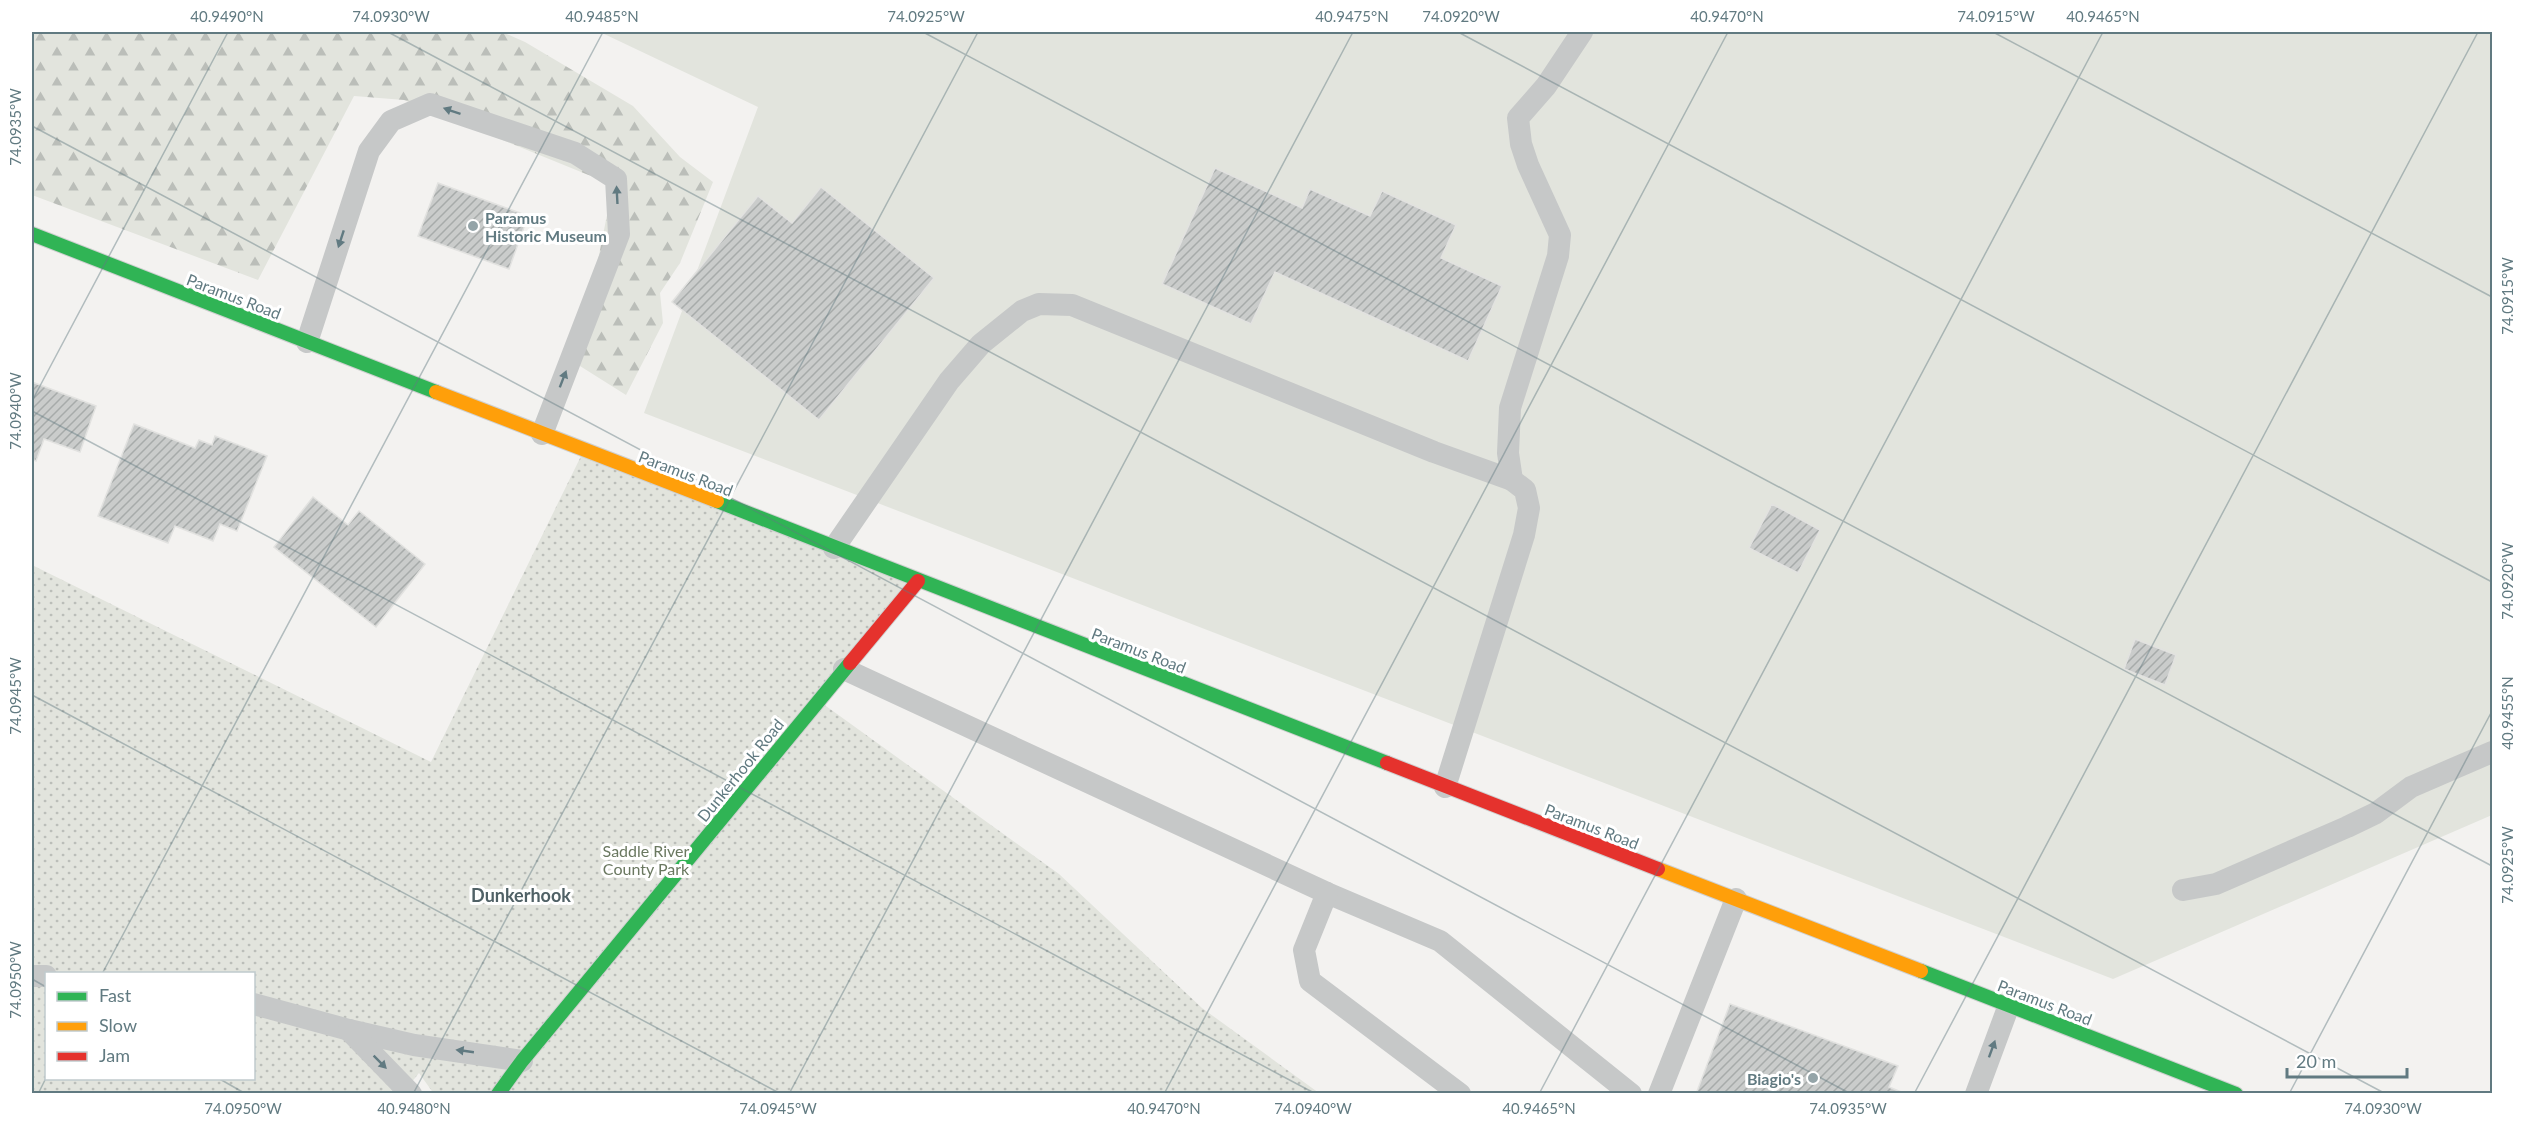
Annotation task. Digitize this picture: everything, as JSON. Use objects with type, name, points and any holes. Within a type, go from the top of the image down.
[{"type":"main road","name":"Paramus Road","points":[[32,234],[1445,787],[2009,1005],[2212,1089],[2236,1094]]},
{"type":"main road","name":"Dunkerhook Road","points":[[498,1094],[522,1061],[918,581]]},
{"type":"lane","points":[[1512,480],[1508,453],[1510,408],[1558,256],[1560,235],[1528,165],[1521,144],[1518,118],[1546,86],[1582,32]]},
{"type":"lane","points":[[307,342],[369,151],[391,121],[430,104],[575,153],[616,179],[619,234],[542,434]]},
{"type":"lane","points":[[834,548],[949,381],[981,345],[1022,311],[1039,304],[1072,305],[1434,452],[1512,480],[1525,490],[1529,508],[1524,535],[1445,787]]},
{"type":"lane","points":[[844,669],[1327,893],[1440,941],[1631,1094]]},
{"type":"lane","points":[[2182,890],[2216,884],[2357,822],[2376,813],[2411,787],[2493,752]]},
{"type":"lane","points":[[1327,893],[1304,950],[1310,981],[1460,1094]]},
{"type":"lane","points":[[1659,1094],[1736,899]]},
{"type":"lane","points":[[255,1004],[414,1045],[522,1061]]},
{"type":"lane","points":[[1976,1094],[2009,1005]]},
{"type":"lane","points":[[349,1030],[411,1094]]},
{"type":"green space","points":[[32,32],[502,32],[525,42],[633,106],[680,157],[713,182],[680,263],[660,293],[663,323],[626,395],[572,361],[597,265],[613,185],[404,100],[354,96],[258,280],[32,195]]},
{"type":"green space","points":[[600,32],[2492,32],[2492,815],[2113,979],[644,413],[758,107]]},
{"type":"green space","name":"Saddle River County Park","points":[[584,450],[918,581],[819,701],[1059,874],[1202,1008],[1319,1093],[434,1094],[419,1073],[403,1093],[32,1093],[32,565],[431,762]]},
{"type":"building","points":[[1215,168],[1302,208],[1310,189],[1370,216],[1382,191],[1456,225],[1441,258],[1502,286],[1468,361],[1275,272],[1251,324],[1162,284]]},
{"type":"building","name":"Paramus Historic Museum","points":[[438,183],[528,216],[509,269],[418,236]]},
{"type":"building","points":[[821,187],[934,278],[819,420],[672,302],[758,196],[792,223]]},
{"type":"building","points":[[32,382],[96,406],[80,452],[44,439],[36,461],[32,459]]},
{"type":"building","points":[[134,424],[195,448],[199,440],[212,445],[215,436],[267,456],[237,531],[220,524],[213,541],[175,526],[168,543],[98,516]]},
{"type":"building","points":[[313,497],[348,525],[359,511],[425,564],[376,627],[274,547]]},
{"type":"building","points":[[1772,504],[1820,530],[1798,573],[1749,548]]},
{"type":"building","points":[[2135,639],[2176,655],[2165,685],[2124,669]]},
{"type":"building","points":[[1730,1004],[1898,1066],[1889,1087],[1906,1094],[1696,1094]]},
{"type":"traffic: fast","points":[[32,234],[436,392]]},
{"type":"traffic: fast","points":[[717,501],[1387,763]]},
{"type":"traffic: fast","points":[[498,1094],[522,1061],[850,663]]},
{"type":"traffic: fast","points":[[1921,971],[2236,1094]]},
{"type":"traffic: slow","points":[[436,392],[717,501]]},
{"type":"traffic: slow","points":[[1658,869],[1921,971]]},
{"type":"traffic: jam","points":[[850,663],[918,581]]},
{"type":"traffic: jam","points":[[1387,763],[1658,869]]},
{"type":"place","name":"Paramus Historic Museum","points":[[473,226]]},
{"type":"place","name":"Biagio's","points":[[1813,1078]]},
{"type":"district","name":"Dunkerhook","points":[[521,895]]}]
